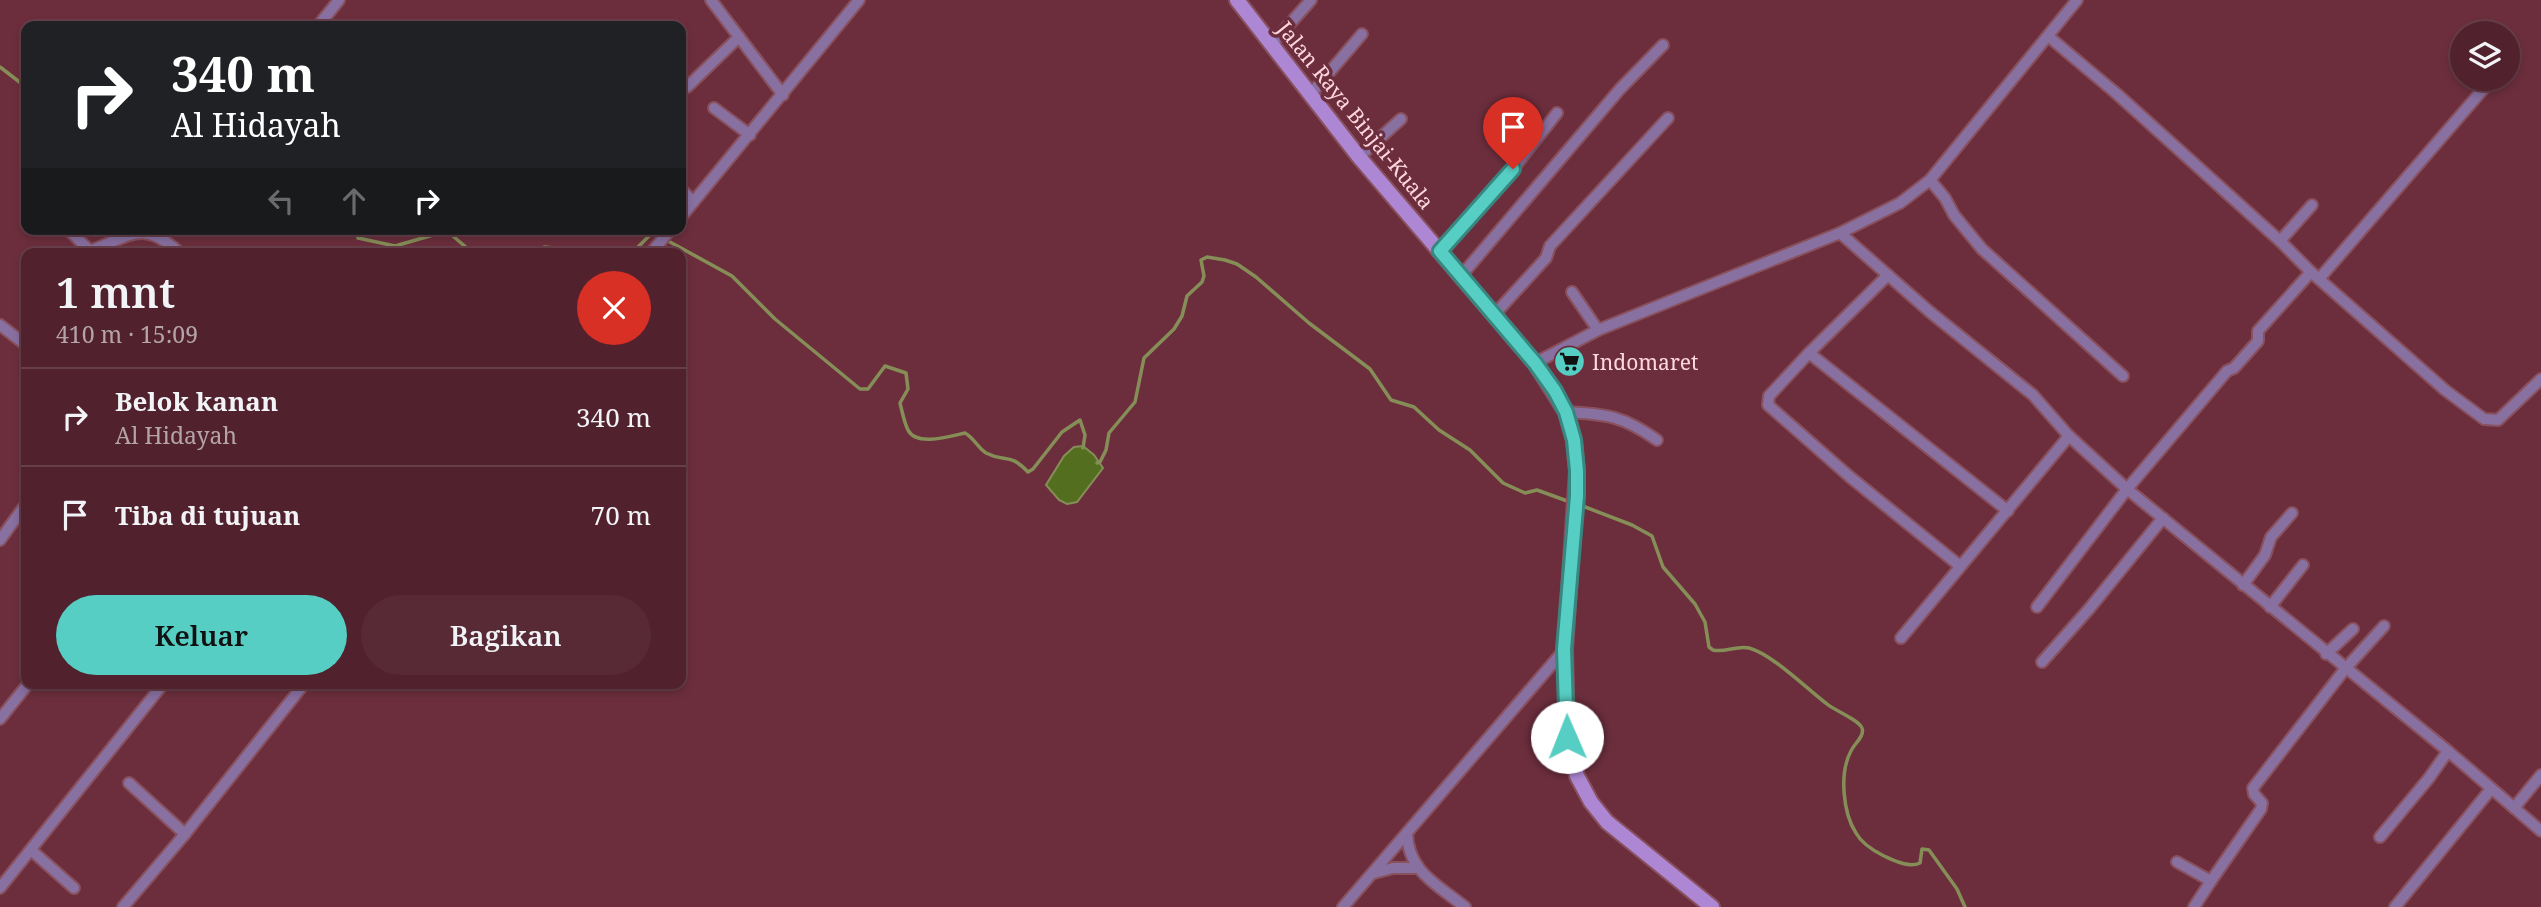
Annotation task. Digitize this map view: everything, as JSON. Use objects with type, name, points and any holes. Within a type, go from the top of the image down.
[{"type":"main road","name":"Jalan Raya Binjai-Kuala","points":[[1237,0],[1359,157],[1535,363],[1566,412],[1574,440],[1577,471],[1564,649],[1567,737],[1577,776],[1591,802],[1607,822],[1712,907]]},
{"type":"street","points":[[322,21],[339,0]]},
{"type":"street","points":[[710,0],[783,95]]},
{"type":"street","points":[[686,211],[859,0]]},
{"type":"street","points":[[1270,45],[1311,0]]},
{"type":"street","points":[[1535,363],[1598,330],[1840,233],[1900,203],[1930,180],[2077,0]]},
{"type":"street","points":[[1310,95],[1362,34]]},
{"type":"street","points":[[2048,36],[2117,94],[2315,276],[2445,390],[2484,419],[2498,420],[2541,379]]},
{"type":"street","points":[[687,87],[739,37]]},
{"type":"street","points":[[1461,276],[1619,89],[1663,45]]},
{"type":"street","points":[[2037,607],[2127,489],[2227,371],[2234,368],[2258,341],[2258,331],[2315,276],[2482,91]]},
{"type":"street","points":[[714,108],[750,135]]},
{"type":"street","points":[[1440,251],[1498,188],[1556,113]]},
{"type":"street","points":[[1494,315],[1546,258],[1550,246],[1668,118]]},
{"type":"street","points":[[1359,157],[1401,119]]},
{"type":"street","points":[[1930,180],[1945,198],[1954,215],[1983,249],[2123,376]]},
{"type":"street","points":[[686,194],[694,202]]},
{"type":"street","points":[[2280,241],[2312,205]]},
{"type":"street","points":[[1840,233],[2033,396],[2069,436],[2127,489],[2448,751],[2541,831]]},
{"type":"street","points":[[98,248],[129,235]]},
{"type":"street","points":[[158,235],[175,248]]},
{"type":"street","points":[[1888,275],[1769,396],[1768,405],[1850,477],[1960,566]]},
{"type":"street","points":[[1572,292],[1598,330]]},
{"type":"street","points":[[0,325],[21,337]]},
{"type":"street","points":[[1809,353],[2008,511]]},
{"type":"street","points":[[1566,412],[1604,414],[1618,418],[1632,423],[1657,440]]},
{"type":"street","points":[[1902,638],[2069,436]]},
{"type":"street","points":[[0,540],[21,511]]},
{"type":"street","points":[[2243,585],[2265,555],[2271,537],[2292,513]]},
{"type":"street","points":[[2042,662],[2089,609],[2162,517]]},
{"type":"street","points":[[2270,607],[2303,565]]},
{"type":"street","points":[[2194,907],[2261,809],[2262,803],[2254,794],[2253,788],[2345,669],[2384,626]]},
{"type":"street","points":[[2326,654],[2353,629]]},
{"type":"street","points":[[1343,907],[1564,649]]},
{"type":"street","points":[[0,719],[24,689]]},
{"type":"street","points":[[0,888],[159,689]]},
{"type":"street","points":[[123,907],[185,834],[300,689]]},
{"type":"street","points":[[2380,836],[2448,751]]},
{"type":"street","points":[[2514,808],[2541,775]]},
{"type":"street","points":[[129,783],[185,834]]},
{"type":"street","points":[[2395,907],[2491,789]]},
{"type":"street","points":[[1407,833],[1409,851],[1416,868],[1465,907]]},
{"type":"street","points":[[32,850],[74,888]]},
{"type":"street","points":[[2177,862],[2211,881]]},
{"type":"street","points":[[1374,873],[1393,868],[1416,868]]},
{"type":"shaded area","points":[[1083,446],[1103,468],[1077,502],[1067,504],[1059,500],[1046,485],[1064,456],[1074,447]]},
{"type":"waterway","points":[[0,67],[21,83]]},
{"type":"waterway","points":[[357,235],[358,238],[395,246],[433,235]]},
{"type":"waterway","points":[[452,235],[467,248]]},
{"type":"waterway","points":[[637,248],[650,235]]},
{"type":"waterway","points":[[670,242],[681,248]]},
{"type":"waterway","points":[[543,248],[556,248]]},
{"type":"waterway","points":[[686,251],[732,276],[775,319],[860,389],[868,389],[885,366],[906,373],[908,389],[900,403],[908,430],[918,438],[934,439],[965,433],[986,453],[1012,460],[1028,472],[1062,432],[1080,420],[1085,435],[1083,448]]},
{"type":"waterway","points":[[1097,463],[1106,450],[1109,433],[1135,402],[1144,358],[1174,329],[1182,316],[1187,296],[1202,282],[1204,276],[1201,260],[1207,257],[1237,264],[1256,277],[1309,323],[1370,369],[1391,400],[1414,407],[1439,430],[1470,450],[1503,483],[1525,493],[1537,490],[1570,502]]},
{"type":"waterway","points":[[1580,505],[1632,525],[1652,536],[1663,567],[1695,604],[1705,622],[1709,647],[1718,651],[1744,647],[1768,657],[1827,704],[1860,725],[1863,731],[1847,760],[1844,781],[1848,815],[1856,833],[1872,849],[1902,863],[1920,863],[1922,849],[1929,850],[1957,889],[1965,907]]},
{"type":"place","name":"Indomaret","points":[[1569,362]]},
{"type":"route","points":[[1513,169],[1440,251],[1535,363],[1555,391],[1566,412],[1574,440],[1577,496],[1564,649],[1567,737]]}]
